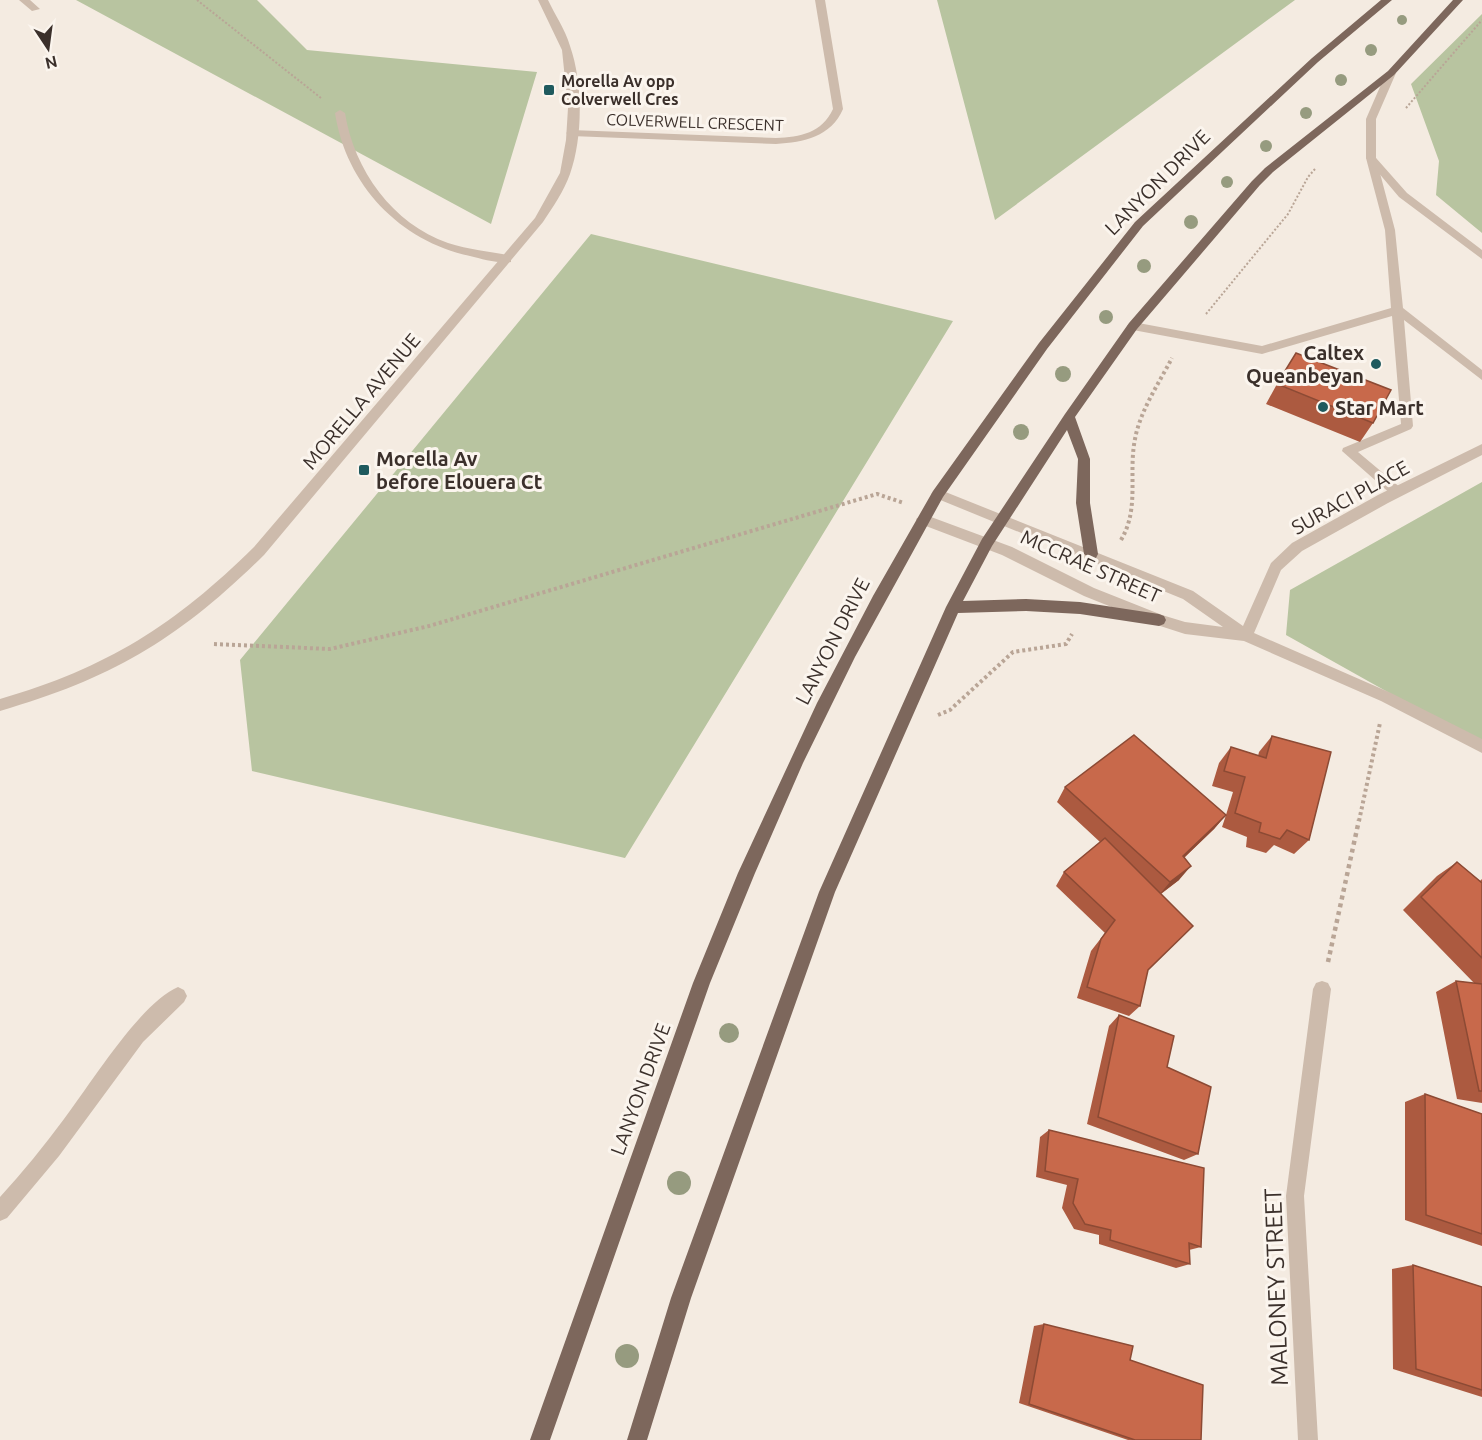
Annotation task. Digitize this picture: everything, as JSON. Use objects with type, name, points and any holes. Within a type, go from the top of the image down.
[{"type":"main road","name":"LANYON DRIVE","points":[[540,1440],[605,1248],[722,932],[755,853],[859,632],[925,515],[1043,346],[1139,224],[1315,60],[1387,0]]},
{"type":"main road","points":[[637,1440],[681,1298],[827,892],[953,607],[987,543],[1069,417],[1133,326],[1269,170],[1390,73],[1458,0]]},
{"type":"main road","points":[[1069,417],[1084,459],[1083,503],[1091,554]]},
{"type":"main road","points":[[953,607],[1026,605],[1080,608],[1159,620]]},
{"type":"street","points":[[24,0],[34,9]]},
{"type":"street","name":"MORELLA AVENUE","points":[[0,705],[78,680],[117,661],[183,621],[223,588],[259,551],[507,259],[556,194],[567,166],[571,133],[571,88],[567,50],[543,0]]},
{"type":"street","name":"COLVERWELL CRESCENT","points":[[571,133],[776,141],[793,140],[820,132],[835,119],[838,109],[820,0]]},
{"type":"street","points":[[1390,73],[1371,119],[1371,158],[1390,230],[1407,426],[1348,452],[1397,492]]},
{"type":"street","points":[[339,113],[349,152],[382,202],[407,226],[434,242],[465,252],[507,259]]},
{"type":"street","points":[[1371,158],[1403,195],[1482,255]]},
{"type":"street","points":[[1133,326],[1263,350],[1398,310]]},
{"type":"street","points":[[1398,310],[1482,376]]},
{"type":"street","name":"SURACI PLACE","points":[[1246,636],[1276,567],[1297,547],[1482,449]]},
{"type":"street","name":"MCCRAE STREET","points":[[938,494],[1188,595],[1246,636],[1386,697],[1482,746]]},
{"type":"street","name":"MCCRAE STREET","points":[[925,515],[1089,592],[1159,620],[1185,628],[1246,636]]},
{"type":"street","name":"MALONEY STREET","points":[[1308,1440],[1294,1196],[1322,989]]},
{"type":"street","points":[[0,1211],[48,1155],[136,1035],[178,996]]},
{"type":"path","points":[[197,0],[339,113]]},
{"type":"path","points":[[1371,140],[1394,140],[1395,123],[1482,20]]},
{"type":"path","points":[[1107,562],[1128,531],[1133,496],[1135,437],[1172,357],[1288,214],[1308,177],[1322,161]]},
{"type":"path","points":[[213,644],[330,649],[429,626],[877,494],[925,515]]},
{"type":"path","points":[[900,729],[950,710],[1013,652],[1066,644],[1076,628],[1080,608]]},
{"type":"path","points":[[1322,989],[1386,697]]},
{"type":"green space","points":[[76,0],[257,0],[307,50],[537,72],[491,224]]},
{"type":"green space","points":[[937,0],[1295,0],[995,220]]},
{"type":"green space","points":[[1482,14],[1482,233],[1436,195],[1439,161],[1411,84]]},
{"type":"green space","points":[[591,234],[953,321],[625,858],[252,771],[240,660]]},
{"type":"green space","points":[[1482,482],[1482,745],[1286,635],[1290,590]]},
{"type":"building","points":[[1296,353],[1391,390],[1373,423],[1277,384]]},
{"type":"building","points":[[1134,735],[1226,815],[1183,856],[1191,866],[1170,882],[1065,787]]},
{"type":"building","points":[[1272,736],[1331,752],[1309,840],[1287,830],[1280,839],[1259,832],[1261,823],[1235,813],[1245,777],[1224,771],[1231,747],[1266,758]]},
{"type":"building","points":[[1105,838],[1193,926],[1148,970],[1140,1006],[1087,987],[1101,939],[1115,920],[1064,872]]},
{"type":"building","points":[[1457,862],[1482,883],[1482,958],[1421,897]]},
{"type":"building","points":[[1456,981],[1482,984],[1482,1091],[1479,1091]]},
{"type":"building","points":[[1119,1015],[1174,1036],[1167,1067],[1211,1087],[1198,1154],[1098,1117]]},
{"type":"building","points":[[1425,1094],[1482,1114],[1482,1234],[1426,1215]]},
{"type":"building","points":[[1049,1130],[1204,1168],[1201,1247],[1189,1243],[1190,1264],[1110,1240],[1111,1230],[1085,1224],[1073,1203],[1078,1179],[1045,1171]]},
{"type":"building","points":[[1413,1265],[1482,1287],[1482,1390],[1416,1369]]},
{"type":"building","points":[[1044,1324],[1133,1346],[1130,1360],[1203,1385],[1201,1440],[1135,1440],[1029,1404]]},
{"type":"place","name":"Morella Av opp Colverwell Cres","points":[[549,90]]},
{"type":"place","name":"Caltex Queanbeyan","points":[[1376,364]]},
{"type":"place","name":"Star Mart","points":[[1323,407]]},
{"type":"place","name":"Morella Av before Elouera Ct","points":[[364,470]]}]
